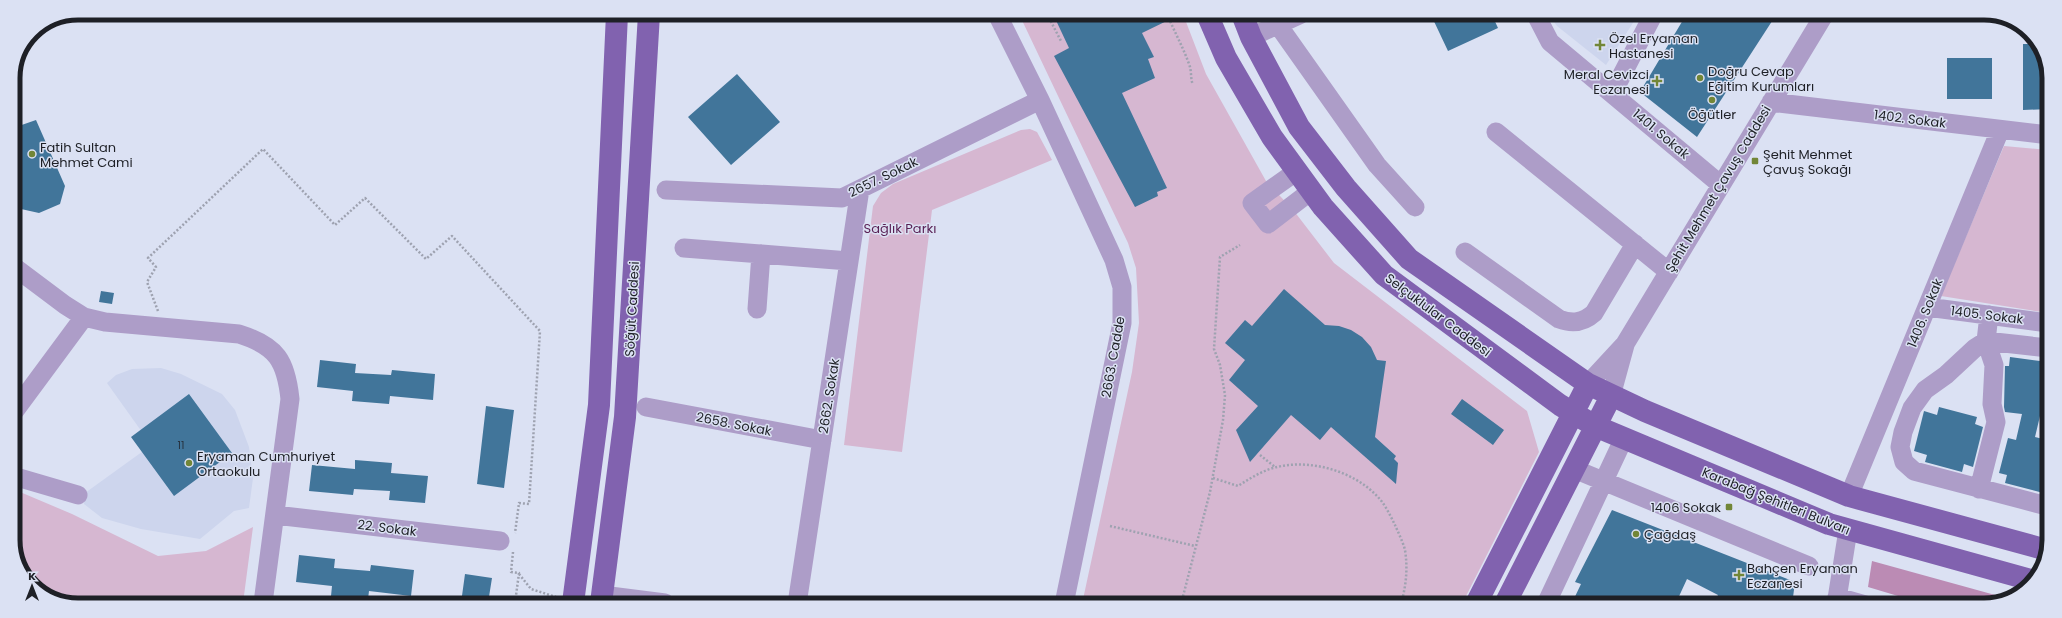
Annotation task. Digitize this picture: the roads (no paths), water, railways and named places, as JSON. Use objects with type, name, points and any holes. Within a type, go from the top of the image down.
[{"type":"main road","points":[[574,598],[599,405],[617,20]]},
{"type":"main road","name":"Söğüt Caddesi","points":[[602,598],[625,417],[649,20]]},
{"type":"main road","name":"Selçuklular Caddesi","points":[[1210,20],[1226,58],[1272,137],[1323,207],[1384,275],[1573,413],[1595,426]]},
{"type":"main road","points":[[1244,20],[1251,37],[1299,127],[1346,188],[1409,259],[1588,384],[1611,396],[1849,496],[2042,549]]},
{"type":"main road","points":[[1479,598],[1588,384]]},
{"type":"main road","points":[[1508,598],[1611,396]]},
{"type":"main road","name":"Karabağ Şehitleri Bulvarı","points":[[1595,426],[1812,518],[1848,530],[2027,579]]},
{"type":"street","name":"2663. Cadde","points":[[1000,20],[1040,100],[1114,260],[1122,287],[1122,323],[1065,598]]},
{"type":"street","points":[[1251,37],[1288,20]]},
{"type":"street","name":"1401. Sokak","points":[[1539,20],[1550,42],[1721,185]]},
{"type":"street","points":[[1612,94],[1650,20]]},
{"type":"street","name":"Şehit Mehmet Çavuş Caddesi","points":[[1588,384],[1625,344],[1821,20]]},
{"type":"street","points":[[1278,25],[1376,166],[1415,207]]},
{"type":"street","name":"2657. Sokak","points":[[666,190],[842,198],[1040,100]]},
{"type":"street","name":"1402. Sokak","points":[[1771,102],[2042,134]]},
{"type":"street","name":"1406. Sokak","points":[[1849,496],[2000,130]]},
{"type":"street","points":[[1496,132],[1668,272]]},
{"type":"street","points":[[1297,171],[1252,203],[1268,224],[1311,191]]},
{"type":"street","name":"2662. Sokak","points":[[798,598],[860,189]]},
{"type":"street","points":[[1465,252],[1558,319],[1572,323],[1585,320],[1594,313],[1635,244]]},
{"type":"street","points":[[684,248],[849,261]]},
{"type":"street","points":[[757,309],[761,254]]},
{"type":"street","points":[[20,271],[65,305],[84,316],[105,322],[239,334],[254,338],[276,354],[283,364],[288,379],[290,399],[264,598]]},
{"type":"street","name":"1405. Sokak","points":[[1927,307],[2042,321]]},
{"type":"street","points":[[1979,489],[1996,422],[1992,404],[1994,365],[1986,341],[1990,315]]},
{"type":"street","points":[[20,403],[84,316]]},
{"type":"street","points":[[2042,347],[1986,341],[1975,348],[1946,375],[1925,390],[1912,408],[1903,432],[1900,447],[1904,462],[1914,471],[2042,505]]},
{"type":"street","name":"Şehit Mehmet Çavuş Caddesi","points":[[1611,396],[1625,344]]},
{"type":"street","name":"2658. Sokak","points":[[646,407],[822,440]]},
{"type":"street","points":[[1549,598],[1605,482],[1624,438]]},
{"type":"street","points":[[1574,468],[1809,566]]},
{"type":"street","points":[[20,478],[78,495]]},
{"type":"street","name":"22. Sokak","points":[[275,515],[509,541]]},
{"type":"street","points":[[1837,598],[1848,530]]},
{"type":"place","name":"Özel Eryaman Hastanesi","points":[[1600,45]]},
{"type":"place","name":"Doğru Cevap Eğitim Kurumları","points":[[1700,78]]},
{"type":"place","name":"Meral Cevizci Eczanesi","points":[[1657,81]]},
{"type":"place","name":"Öğütler","points":[[1712,100]]},
{"type":"place","name":"Fatih Sultan Mehmet Cami","points":[[32,154]]},
{"type":"place","name":"Şehit Mehmet Çavuş Sokağı","points":[[1755,161]]},
{"type":"place","name":"Eryaman Cumhuriyet Ortaokulu","points":[[189,463]]},
{"type":"place","name":"1406 Sokak","points":[[1729,507]]},
{"type":"place","name":"Çağdaş","points":[[1636,534]]},
{"type":"place","name":"Bahçen Eryaman Eczanesi","points":[[1739,575]]},
{"type":"park label","name":"Sağlık Parkı","points":[[900,228]]}]
